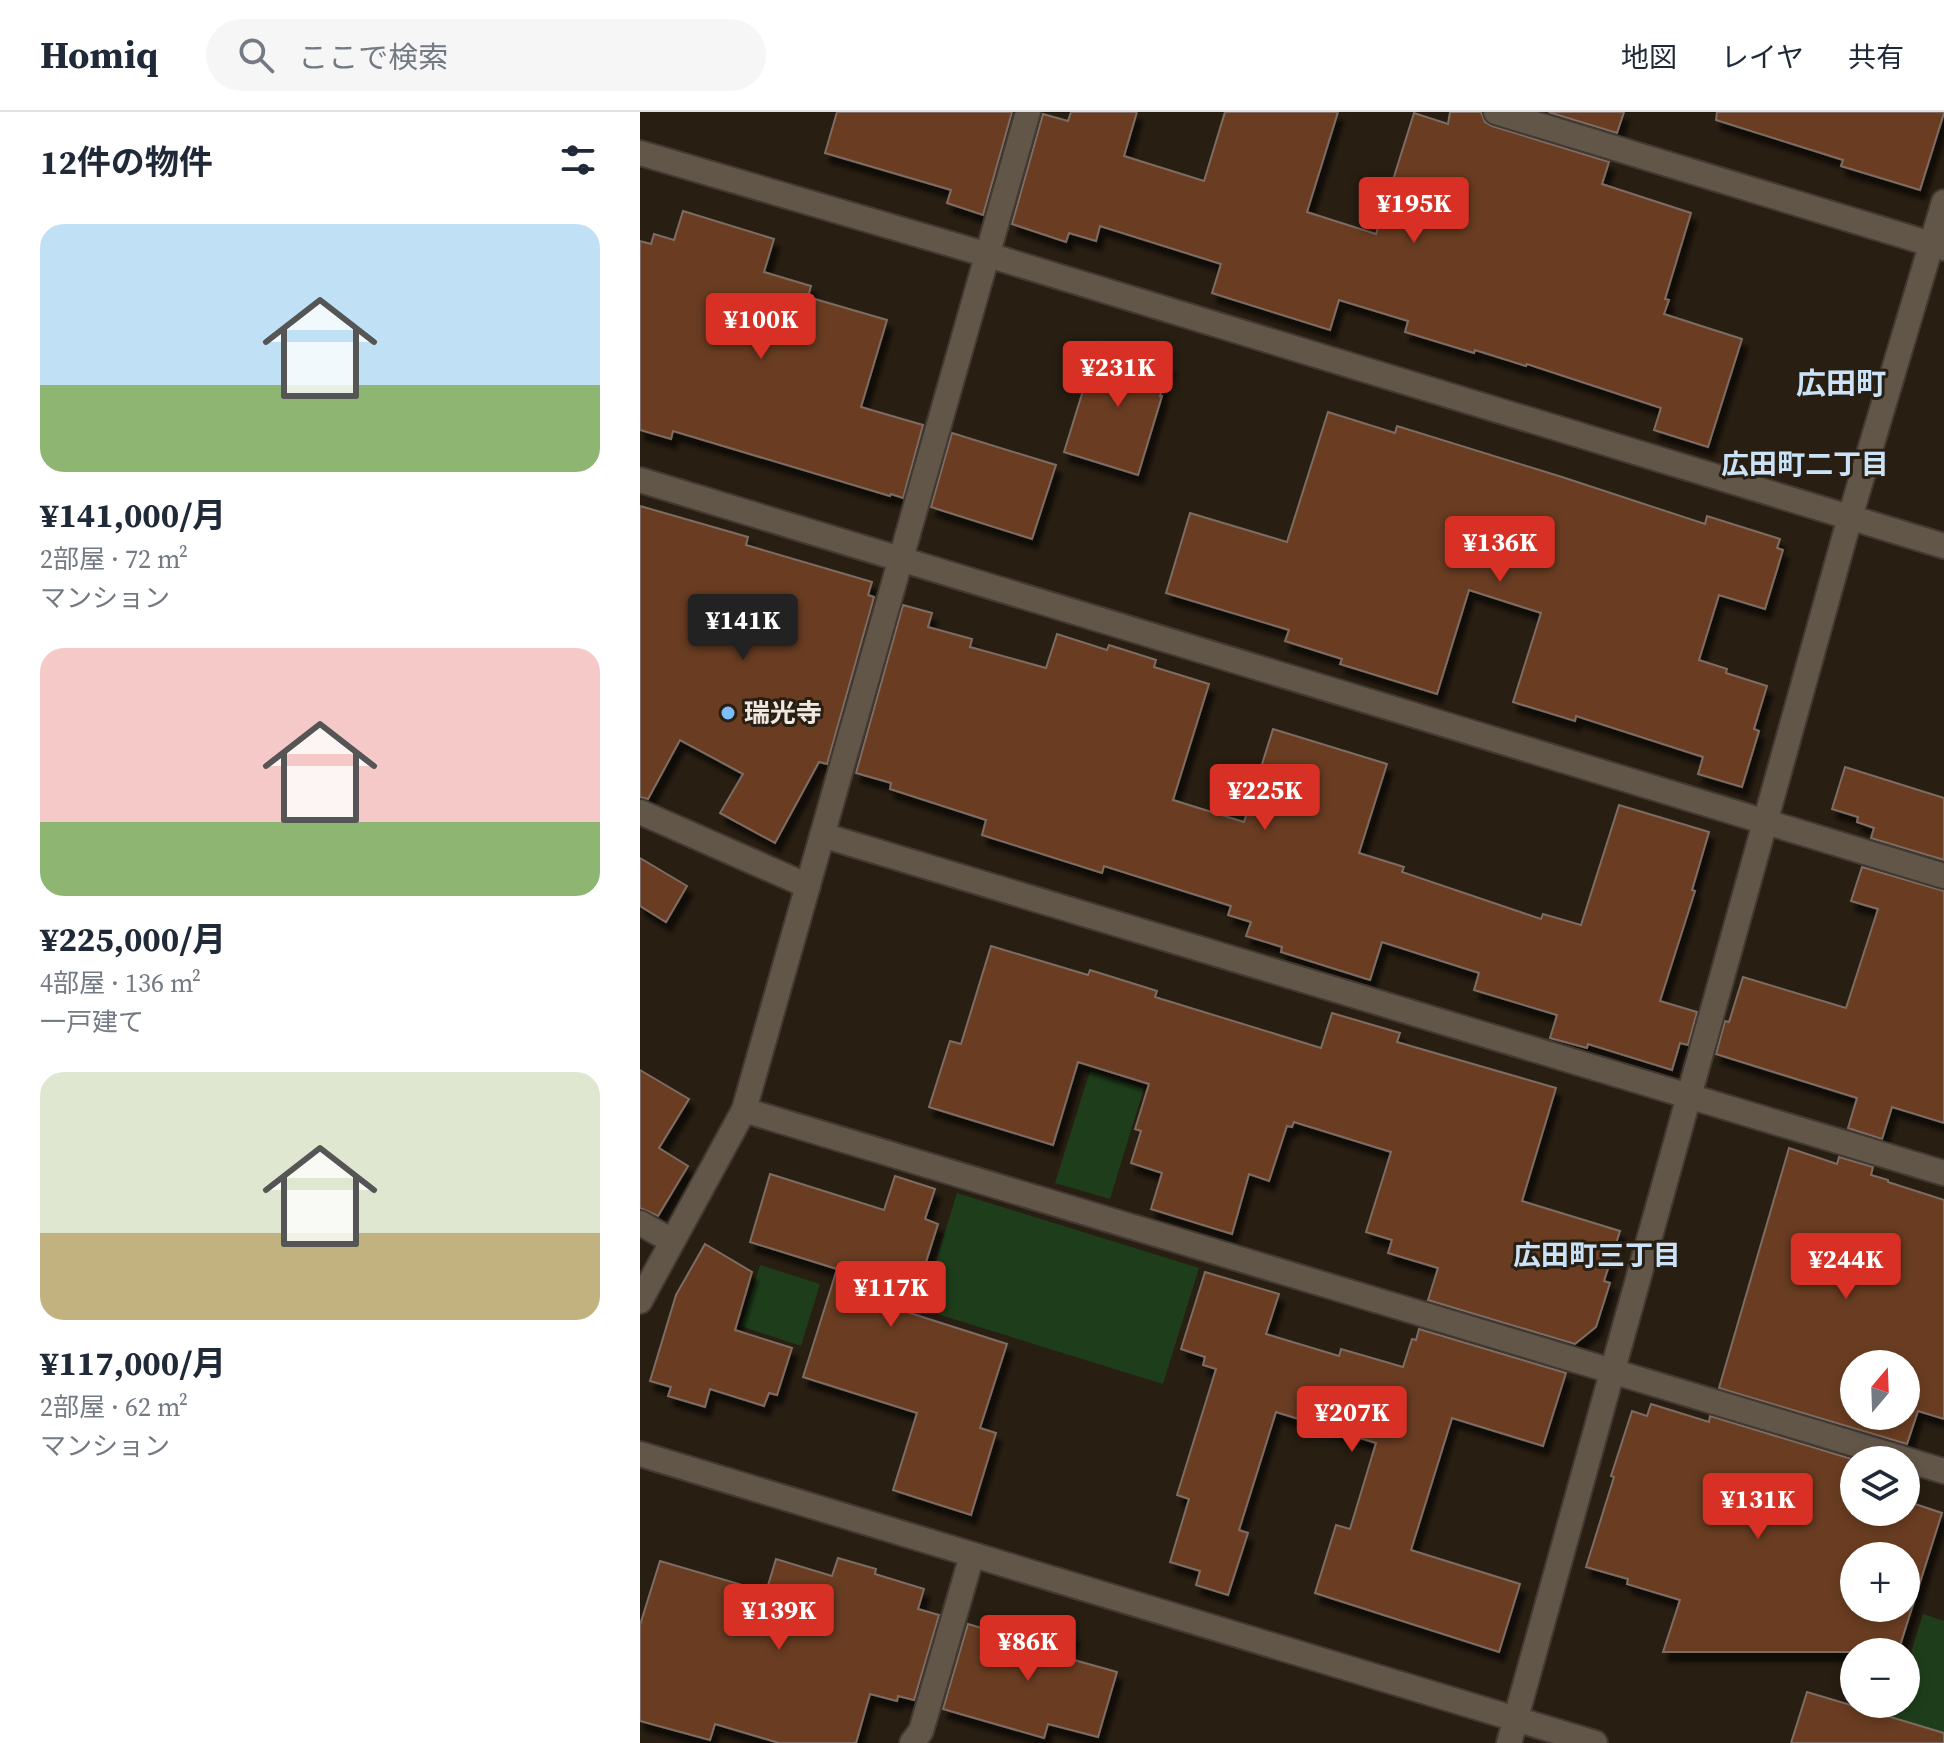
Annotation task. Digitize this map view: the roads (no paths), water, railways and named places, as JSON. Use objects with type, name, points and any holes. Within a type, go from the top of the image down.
[{"type":"street","points":[[640,1301],[744,1110],[1028,112]]},
{"type":"street","points":[[1496,112],[1938,246]]},
{"type":"street","points":[[640,153],[988,255],[1944,546]]},
{"type":"street","points":[[1509,1743],[1850,517],[1938,246],[1944,202]]},
{"type":"street","points":[[640,480],[1944,876]]},
{"type":"street","points":[[642,817],[808,886]]},
{"type":"street","points":[[822,835],[1944,1173]]},
{"type":"street","points":[[744,1110],[1944,1471]]},
{"type":"street","points":[[640,1223],[672,1241]]},
{"type":"street","points":[[640,1454],[1595,1743]]},
{"type":"street","points":[[912,1743],[921,1731],[972,1555]]},
{"type":"place","name":"瑞光寺","points":[[728,713]]},
{"type":"district","name":"広田町","points":[[1841,383]]},
{"type":"district","name":"広田町二丁目","points":[[1805,464]]},
{"type":"district","name":"広田町三丁目","points":[[1597,1255]]}]
